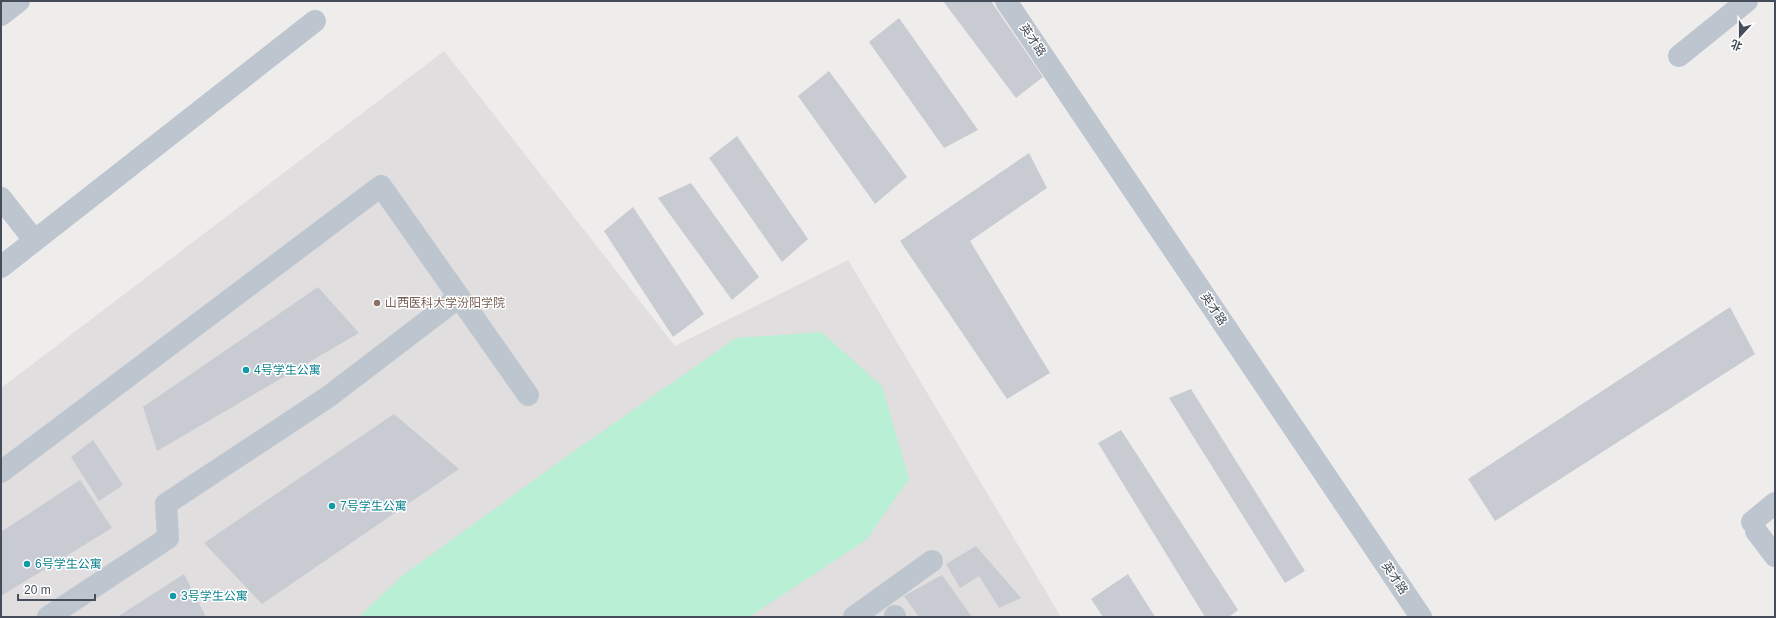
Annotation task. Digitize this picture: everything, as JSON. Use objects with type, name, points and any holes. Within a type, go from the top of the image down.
[{"type":"street","points":[[1,15],[19,1]]},
{"type":"street","name":"英才路","points":[[1006,1],[1421,617]]},
{"type":"street","points":[[1679,56],[1747,1]]},
{"type":"street","points":[[1,267],[315,21]]},
{"type":"street","points":[[1,472],[381,186],[528,395]]},
{"type":"street","points":[[1,198],[34,240]]},
{"type":"street","points":[[48,617],[168,538],[166,504],[328,397],[459,297]]},
{"type":"street","points":[[1775,503],[1754,527],[1775,556]]},
{"type":"street","points":[[854,617],[932,561]]},
{"type":"shaded area","name":"山西医科大学汾阳学院","points":[[444,51],[675,346],[848,260],[1061,617],[1,617],[1,388]]},
{"type":"green space","points":[[821,332],[882,386],[909,479],[866,540],[749,617],[359,617],[402,576],[570,454],[736,338]]},
{"type":"building","points":[[943,1],[991,1],[1043,77],[1016,98]]},
{"type":"building","points":[[899,18],[978,130],[944,148],[869,42]]},
{"type":"building","points":[[829,71],[907,177],[875,204],[798,96]]},
{"type":"building","points":[[737,136],[808,239],[782,262],[709,158]]},
{"type":"building","points":[[1029,153],[1047,188],[970,241],[1050,373],[1007,399],[900,241]]},
{"type":"building","points":[[691,183],[759,277],[732,300],[658,198]]},
{"type":"building","points":[[633,207],[704,314],[673,337],[604,231]]},
{"type":"building","name":"4号学生公寓","points":[[318,287],[359,333],[157,451],[143,407]]},
{"type":"building","points":[[1730,307],[1755,354],[1495,521],[1468,479]]},
{"type":"building","points":[[1191,389],[1305,571],[1285,583],[1169,398]]},
{"type":"building","name":"7号学生公寓","points":[[394,414],[459,469],[262,604],[204,543]]},
{"type":"building","points":[[1121,430],[1238,610],[1229,617],[1205,617],[1098,443]]},
{"type":"building","points":[[93,440],[123,485],[99,501],[71,457]]},
{"type":"building","name":"6号学生公寓","points":[[80,480],[112,528],[1,596],[1,532]]},
{"type":"building","points":[[976,546],[1021,598],[999,608],[979,576],[960,588],[946,564]]},
{"type":"building","name":"3号学生公寓","points":[[184,574],[206,617],[117,617]]},
{"type":"building","points":[[1128,574],[1155,617],[1103,617],[1091,599]]},
{"type":"building","points":[[942,575],[972,617],[919,617],[904,596]]},
{"type":"place","name":"山西医科大学汾阳学院","points":[[377,303]]},
{"type":"place","name":"4号学生公寓","points":[[246,370]]},
{"type":"place","name":"7号学生公寓","points":[[332,506]]},
{"type":"place","name":"6号学生公寓","points":[[27,564]]},
{"type":"place","name":"3号学生公寓","points":[[173,596]]}]
